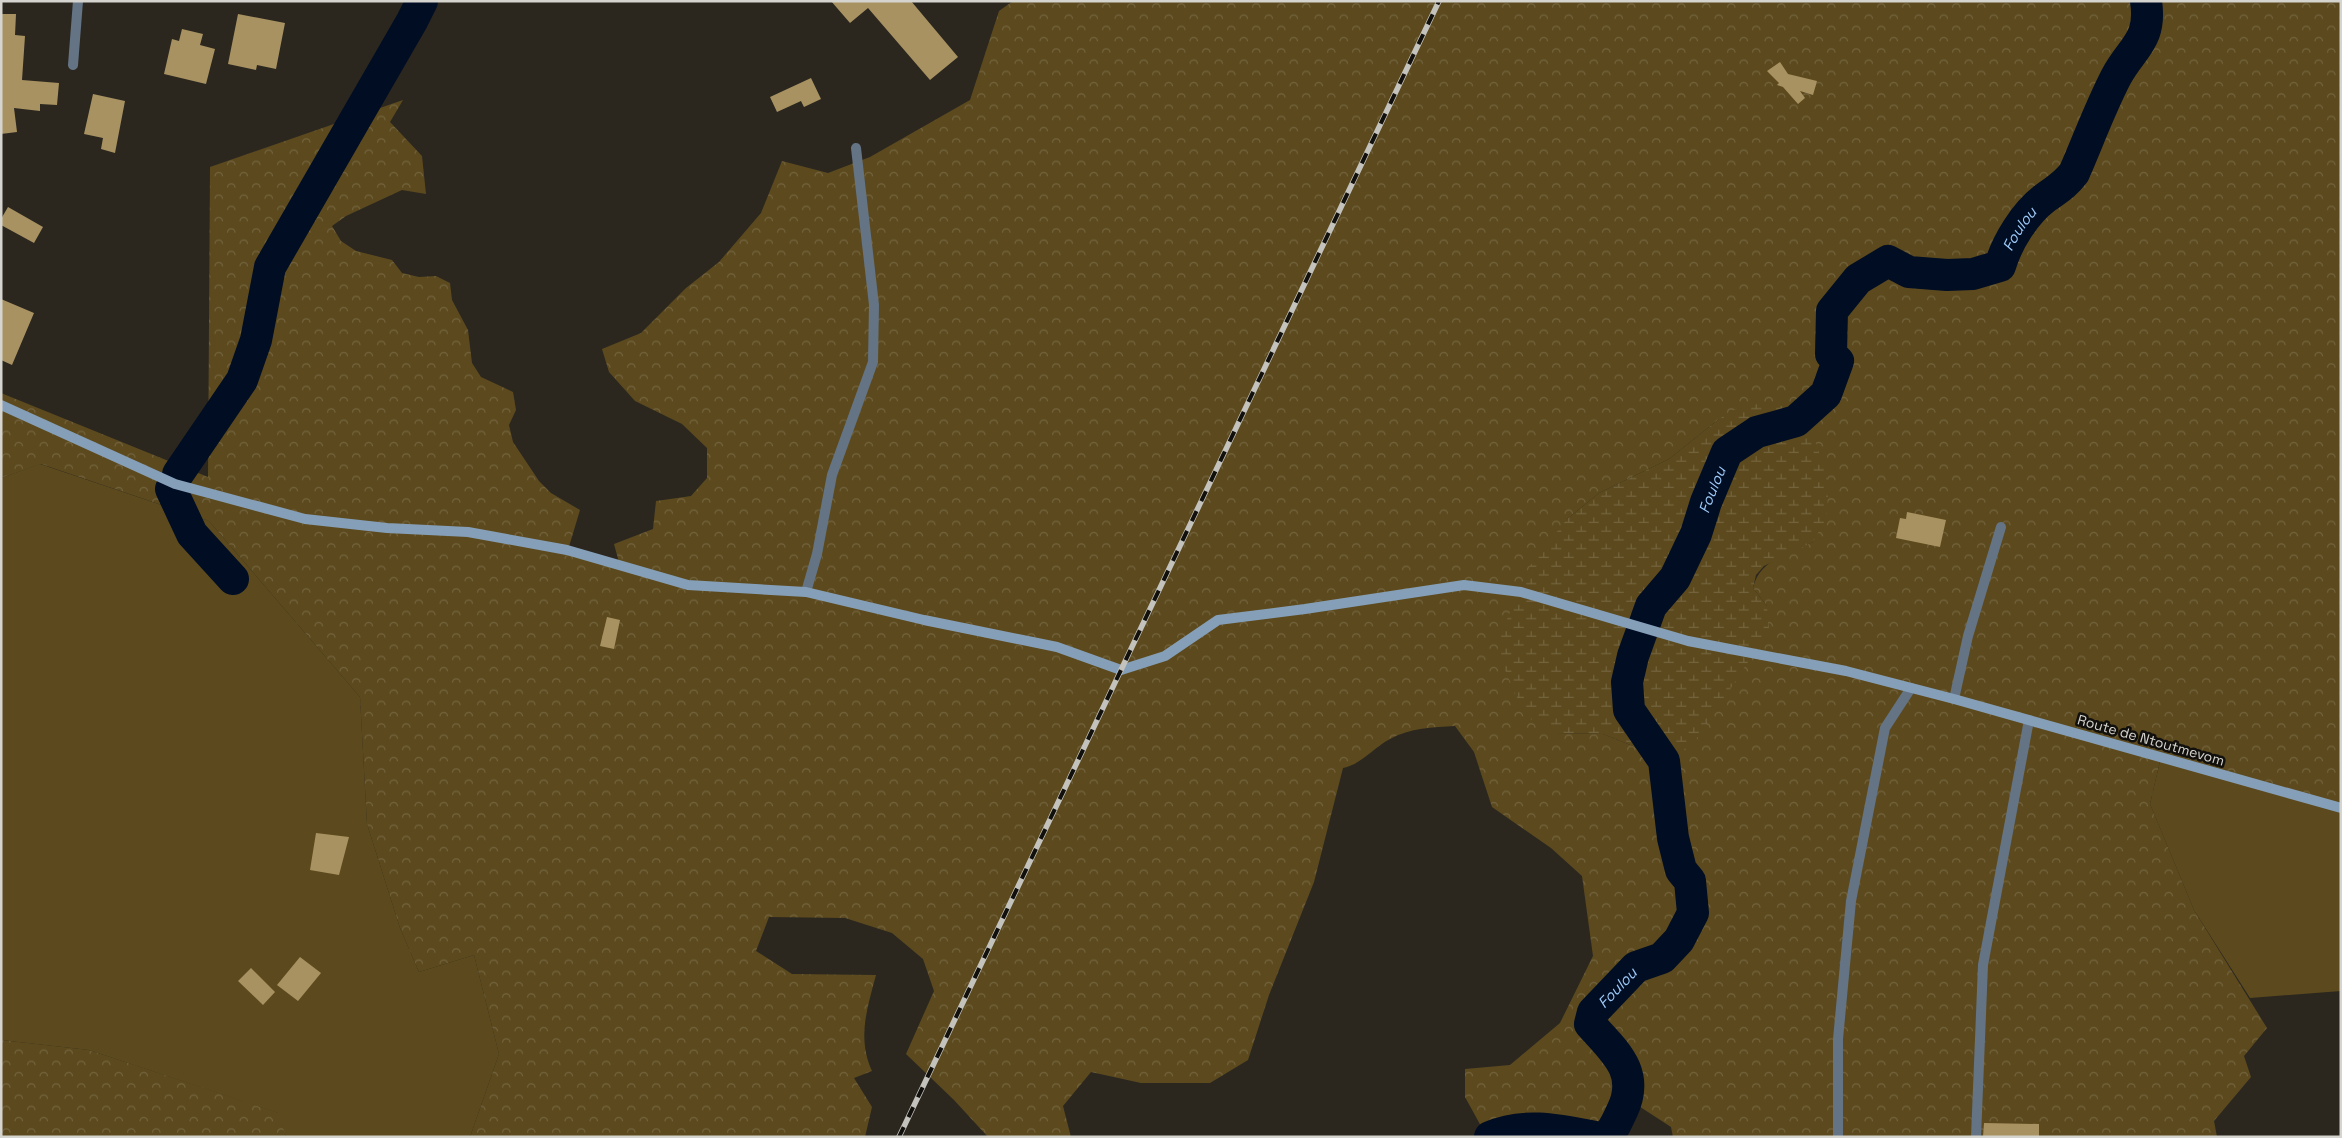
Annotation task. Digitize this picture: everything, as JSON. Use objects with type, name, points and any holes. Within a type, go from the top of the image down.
[{"type":"street","points":[[73,65],[78,1]]},
{"type":"street","points":[[806,592],[817,554],[832,475],[873,362],[874,305],[856,148]]},
{"type":"street","name":"Route de Ntoutmevom","points":[[1,405],[175,484],[305,519],[387,528],[468,532],[568,550],[688,585],[806,592],[924,620],[1057,647],[1121,670],[1165,656],[1218,620],[1464,585],[1521,592],[1688,641],[1846,671],[1954,699],[2341,808]]},
{"type":"street","points":[[1954,699],[1968,636],[2001,527]]},
{"type":"street","points":[[1838,1137],[1838,1040],[1851,901],[1870,795],[1886,728],[1911,688]]},
{"type":"street","points":[[1976,1137],[1983,965],[2029,720]]},
{"type":"green space","points":[[1013,1],[2341,1],[2341,808],[2161,757],[2150,804],[2194,910],[2267,1028],[2244,1056],[2251,1077],[2214,1121],[2217,1137],[1673,1137],[1671,1127],[1628,1099],[1613,1131],[1606,1137],[1487,1137],[1465,1097],[1465,1069],[1510,1065],[1560,1023],[1593,956],[1582,876],[1551,848],[1492,807],[1474,752],[1455,726],[1422,729],[1398,735],[1356,763],[1343,768],[1314,882],[1269,995],[1248,1060],[1210,1083],[1141,1083],[1091,1072],[1063,1106],[1071,1137],[988,1137],[954,1100],[906,1054],[934,991],[923,959],[892,933],[845,918],[769,917],[756,951],[792,974],[876,975],[867,1012],[864,1035],[867,1059],[872,1071],[854,1078],[872,1107],[865,1137],[470,1137],[499,1054],[474,955],[419,972],[400,928],[367,824],[360,697],[209,521],[41,464],[1,478],[1,393],[208,477],[210,167],[403,100],[390,122],[422,156],[426,194],[402,190],[346,216],[332,226],[341,241],[356,251],[392,260],[402,273],[419,277],[436,276],[450,283],[452,300],[468,330],[472,363],[481,377],[513,392],[516,410],[509,425],[513,442],[539,481],[551,493],[580,510],[568,550],[620,566],[614,544],[653,529],[656,501],[691,496],[707,478],[707,448],[682,424],[635,401],[609,372],[602,349],[641,333],[686,288],[719,262],[761,213],[782,161],[828,173],[870,157],[970,100],[999,11]],"holes":[[[1719,419],[1813,542],[1776,559],[1761,571],[1756,578],[1753,588],[1767,606],[1658,756],[1603,734],[1556,733],[1567,519],[1599,493],[1669,459]]]},
{"type":"green space","points":[[1767,403],[1805,411],[1829,483],[1826,519],[1813,542],[1764,566],[1756,575],[1753,588],[1767,606],[1769,630],[1700,735],[1681,752],[1658,756],[1603,734],[1556,733],[1525,716],[1499,656],[1501,633],[1530,566],[1567,519],[1599,493],[1669,459],[1719,419],[1741,406]]},
{"type":"green space","points":[[40,464],[209,521],[360,697],[367,824],[400,928],[419,972],[474,955],[499,1054],[470,1137],[286,1137],[278,1113],[89,1050],[1,1040],[1,478]]},
{"type":"green space","points":[[2161,757],[2341,808],[2341,991],[2250,998],[2194,910],[2150,804]]},
{"type":"green space","points":[[1,1040],[89,1050],[279,1113],[286,1137],[1,1137]]},
{"type":"building","points":[[831,1],[911,1],[958,57],[930,80],[868,8],[850,23]]},
{"type":"building","points":[[1,14],[16,14],[15,35],[25,36],[22,80],[59,83],[57,105],[40,104],[40,111],[14,108],[17,132],[1,134]]},
{"type":"building","points":[[238,14],[285,23],[276,69],[257,65],[256,70],[228,64]]},
{"type":"building","points":[[182,29],[203,34],[200,45],[215,49],[206,84],[164,74],[172,39],[179,41]]},
{"type":"building","points":[[1780,62],[1788,74],[1817,81],[1813,95],[1800,91],[1805,98],[1798,104],[1783,87],[1777,85],[1779,83],[1767,71]]},
{"type":"building","points":[[811,78],[821,99],[804,107],[801,101],[777,112],[770,97]]},
{"type":"building","points":[[93,94],[125,101],[115,153],[101,149],[103,138],[84,134]]},
{"type":"building","points":[[8,207],[43,227],[34,243],[1,225],[1,219]]},
{"type":"building","points":[[1,299],[34,313],[12,365],[1,360]]},
{"type":"building","points":[[1907,512],[1946,520],[1940,547],[1896,538],[1900,518],[1906,519]]},
{"type":"building","points":[[607,617],[620,620],[614,649],[600,646]]},
{"type":"building","points":[[316,833],[349,837],[339,875],[310,870]]},
{"type":"building","points":[[300,957],[321,973],[298,1001],[277,985]]},
{"type":"building","points":[[251,968],[275,992],[263,1005],[238,981]]},
{"type":"building","points":[[1984,1123],[2039,1124],[2039,1137],[1983,1137]]},
{"type":"waterway","points":[[178,474],[242,380],[256,340],[270,267],[422,1]]},
{"type":"waterway","name":"Foulou","points":[[1606,1137],[1622,1111],[1627,1097],[1627,1073],[1616,1053],[1590,1024],[1593,1012],[1636,967],[1662,958],[1679,940],[1693,913],[1690,881],[1681,870],[1673,838],[1664,761],[1629,710],[1627,682],[1633,656],[1651,606],[1675,578],[1696,534],[1706,502],[1727,452],[1757,432],[1796,421],[1826,394],[1838,361],[1831,354],[1832,311],[1858,279],[1888,261],[1909,272],[1947,275],[1973,274],[2000,266],[2012,238],[2024,220],[2038,204],[2064,184],[2074,173],[2116,77],[2143,35],[2147,15],[2146,1]]},
{"type":"waterway","points":[[171,489],[192,534],[233,579]]},
{"type":"waterway","name":"Foulou","points":[[1490,1137],[1503,1132],[1529,1129],[1555,1130],[1595,1137]]},
{"type":"railway","points":[[899,1137],[1439,1]]}]
